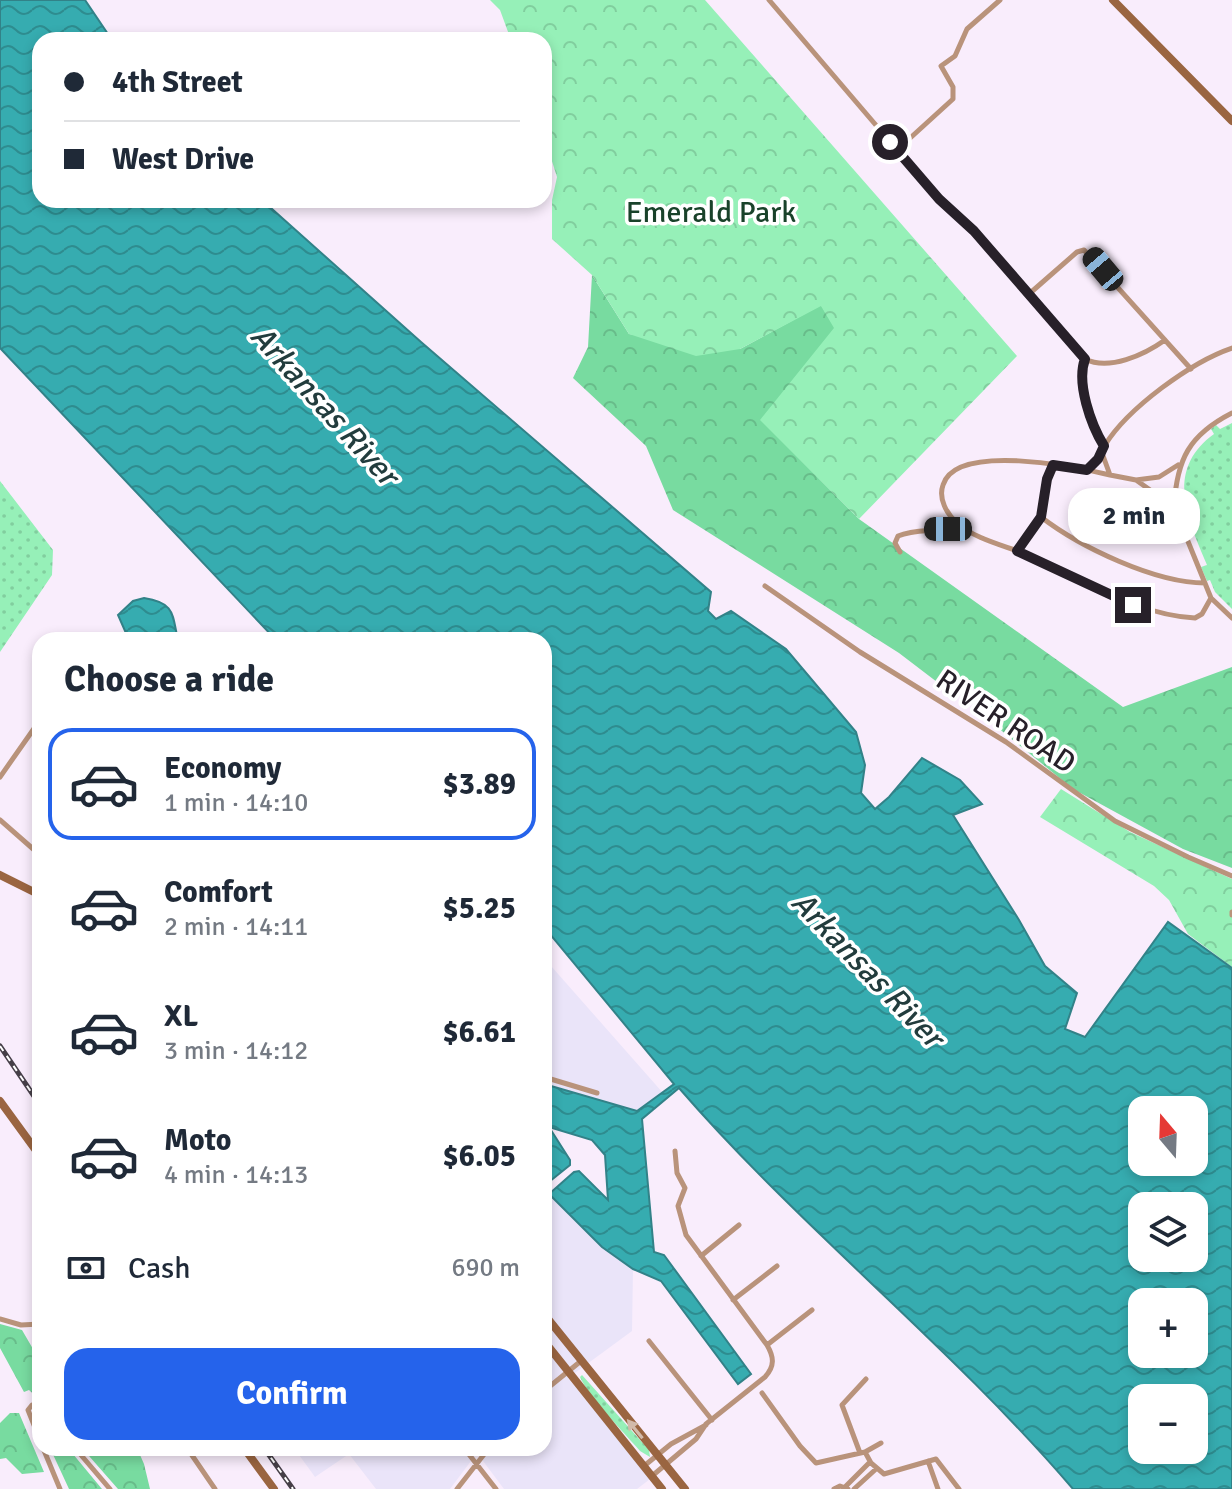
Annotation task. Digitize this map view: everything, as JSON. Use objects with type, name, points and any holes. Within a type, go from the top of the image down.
[{"type":"street","points":[[897,150],[949,104],[955,93],[941,66],[955,56],[967,29],[1000,0]]},
{"type":"street","points":[[1113,0],[1232,121]]},
{"type":"street","points":[[771,2],[939,199],[974,231],[1085,359],[1100,364],[1114,362],[1165,340]]},
{"type":"street","points":[[1029,294],[1077,252],[1088,252],[1191,369]]},
{"type":"street","points":[[1087,470],[1144,403],[1191,369],[1232,348]]},
{"type":"street","points":[[1085,359],[1082,367],[1086,403],[1110,475]]},
{"type":"street","points":[[1211,598],[1202,614],[1195,618],[1166,615],[1129,603],[958,524],[945,508],[943,484],[952,471],[980,461],[1053,465],[1136,480],[1159,477],[1179,464],[1206,429],[1232,413]]},
{"type":"street","points":[[1179,464],[1174,507],[1211,598],[1232,618]]},
{"type":"street","points":[[1017,551],[1041,517],[1047,479],[1053,465]]},
{"type":"street","points":[[1136,480],[1174,507]]},
{"type":"street","points":[[1041,517],[1137,568],[1179,580],[1205,582]]},
{"type":"street","points":[[900,552],[895,543],[898,536],[918,529],[948,529],[958,524]]},
{"type":"street","name":"RIVER ROAD","points":[[765,586],[860,652],[1006,742],[1115,821],[1232,876]]},
{"type":"street","points":[[0,777],[32,731]]},
{"type":"street","points":[[0,820],[32,848]]},
{"type":"street","points":[[0,875],[32,891]]},
{"type":"street","points":[[552,1079],[597,1093]]},
{"type":"street","points":[[0,1101],[32,1145]]},
{"type":"street","points":[[652,1476],[696,1439],[709,1422],[770,1371],[773,1359],[767,1345],[686,1235],[679,1216],[678,1201],[685,1188],[677,1173],[675,1151]]},
{"type":"street","points":[[701,1256],[739,1225]]},
{"type":"street","points":[[733,1300],[777,1266]]},
{"type":"street","points":[[767,1345],[812,1310]]},
{"type":"street","points":[[0,1319],[21,1325],[32,1324]]},
{"type":"street","points":[[552,1324],[685,1489]]},
{"type":"street","points":[[649,1341],[709,1422]]},
{"type":"street","points":[[552,1351],[662,1489]]},
{"type":"street","points":[[552,1384],[581,1361]]},
{"type":"street","points":[[866,1379],[842,1405],[862,1452],[870,1462],[887,1474],[936,1459],[959,1489]]},
{"type":"street","points":[[762,1393],[816,1463],[862,1452],[881,1443]]},
{"type":"street","points":[[644,1466],[689,1432],[709,1422]]},
{"type":"street","points":[[46,1456],[60,1489]]},
{"type":"street","points":[[82,1456],[110,1489]]},
{"type":"street","points":[[192,1456],[215,1489]]},
{"type":"street","points":[[250,1456],[274,1489]]},
{"type":"street","points":[[470,1456],[496,1489]]},
{"type":"street","points":[[457,1489],[483,1456]]},
{"type":"street","points":[[928,1461],[938,1489]]},
{"type":"street","points":[[849,1488],[870,1462]]},
{"type":"street","points":[[834,1489],[849,1488],[876,1469]]},
{"type":"shaded area","points":[[552,967],[663,1093],[637,1111],[552,1086]]},
{"type":"shaded area","points":[[552,1196],[602,1246],[633,1269],[632,1331],[568,1378],[650,1479],[637,1489],[504,1489],[479,1456],[552,1456]]},
{"type":"shaded area","points":[[300,1456],[346,1456],[315,1477]]},
{"type":"shaded area","points":[[351,1456],[475,1456],[450,1489],[376,1489]]},
{"type":"green space","name":"Emerald Park","points":[[490,0],[705,0],[1017,356],[859,519],[760,420],[834,328],[821,306],[740,349],[696,356],[629,334],[592,275],[552,239],[552,200],[557,177],[552,161],[552,32],[508,32],[500,10]]},
{"type":"green space","points":[[592,275],[629,334],[740,349],[821,305],[835,328],[761,420],[859,519],[1123,707],[1232,667],[1232,868],[1183,849],[1073,789],[997,727],[979,692],[953,674],[937,682],[899,653],[673,510],[646,446],[573,378],[588,347]]},
{"type":"green space","points":[[1232,423],[1232,609],[1215,592],[1201,567],[1207,565],[1188,513],[1185,479],[1189,463],[1214,434],[1211,429],[1216,425],[1220,429]]},
{"type":"green space","points":[[0,481],[53,550],[52,575],[0,652]]},
{"type":"green space","points":[[1061,789],[1130,832],[1232,879],[1232,967],[1188,934],[1169,900],[1154,886],[1040,817]]},
{"type":"green space","points":[[0,1324],[22,1330],[32,1347],[32,1393],[29,1390],[24,1392],[0,1348]]},
{"type":"green space","points":[[582,1375],[649,1450],[650,1457],[640,1451],[599,1405],[585,1386],[580,1377]]},
{"type":"green space","points":[[10,1413],[19,1413],[32,1444],[32,1456],[37,1456],[44,1472],[22,1474],[6,1458],[0,1459],[0,1423]]},
{"type":"green space","points":[[54,1456],[75,1456],[102,1489],[69,1489]]},
{"type":"green space","points":[[89,1456],[140,1456],[150,1489],[118,1489]]},
{"type":"water","name":"Arkansas River","points":[[0,0],[85,0],[107,32],[32,32],[32,208],[271,208],[711,592],[708,611],[716,619],[731,611],[786,649],[856,732],[865,765],[861,793],[875,809],[922,758],[960,780],[982,804],[953,815],[1045,966],[1077,993],[1065,1029],[1085,1037],[1168,922],[1232,968],[1232,1489],[1073,1489],[977,1386],[775,1190],[679,1088],[642,1119],[654,1252],[664,1255],[751,1374],[738,1384],[661,1281],[633,1269],[602,1247],[552,1197],[552,1191],[579,1171],[608,1200],[605,1155],[592,1140],[552,1128],[552,1086],[637,1111],[674,1084],[552,937],[552,632],[268,632],[0,348]]},
{"type":"water","points":[[144,598],[162,603],[171,612],[176,632],[125,632],[118,615],[133,601]]},
{"type":"water","points":[[552,1132],[570,1165],[552,1180]]},
{"type":"railway","points":[[0,1046],[32,1093]]},
{"type":"railway","points":[[270,1456],[293,1489]]},
{"type":"route","points":[[890,142],[939,199],[974,231],[1085,359],[1082,367],[1086,403],[1104,446],[1102,453],[1087,470],[1053,465],[1047,479],[1041,517],[1017,551],[1133,605]]}]
